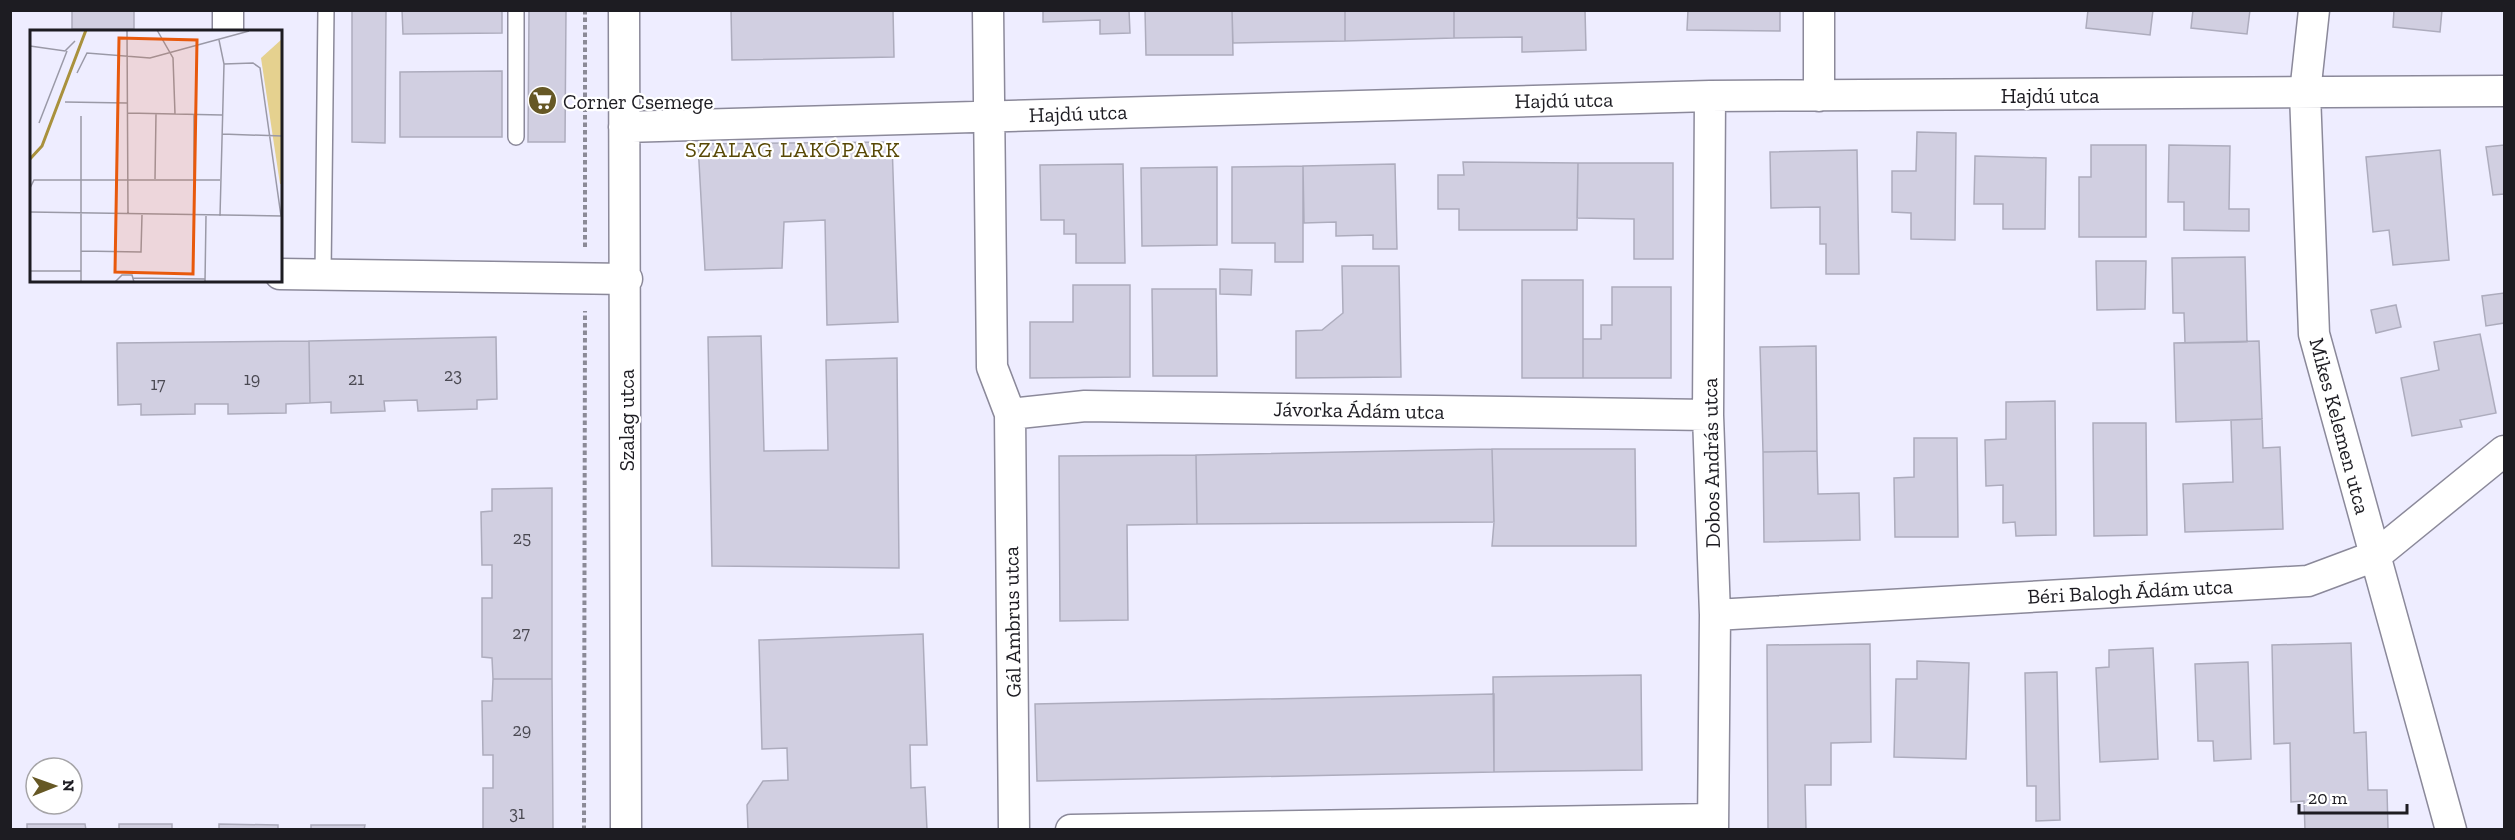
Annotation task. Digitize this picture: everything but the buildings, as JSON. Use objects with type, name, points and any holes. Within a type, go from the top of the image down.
[{"type":"street","points":[[228,10],[228,30]]},
{"type":"street","name":"Szalag utca","points":[[624,10],[627,279],[626,830]]},
{"type":"street","points":[[988,10],[992,367],[1010,414]]},
{"type":"street","points":[[1819,10],[1819,96]]},
{"type":"street","name":"Mikes Kelemen utca","points":[[2314,10],[2305,93],[2314,334],[2451,830]]},
{"type":"street","name":"Hajdú utca","points":[[624,127],[1710,96],[2505,91]]},
{"type":"street","name":"Dobos András utca","points":[[1710,96],[1708,415],[1715,615],[1713,824]]},
{"type":"street","points":[[282,274],[627,279]]},
{"type":"street","name":"Jávorka Ádám utca","points":[[1010,414],[1085,406],[1708,415]]},
{"type":"street","name":"Gál Ambrus utca","points":[[1010,414],[1014,830]]},
{"type":"street","name":"Béri Balogh Ádám utca","points":[[1715,615],[2308,581],[2375,556],[2505,452]]},
{"type":"street","points":[[1071,830],[1713,824]]},
{"type":"lane","points":[[323,274],[326,10]]},
{"type":"lane","points":[[516,10],[516,137]]},
{"type":"path","points":[[584,830],[585,10]]},
{"type":"place","name":"Corner Csemege","points":[[542,101]]},
{"type":"district","name":"SZALAG LAKÓPARK","points":[[793,149]]}]
